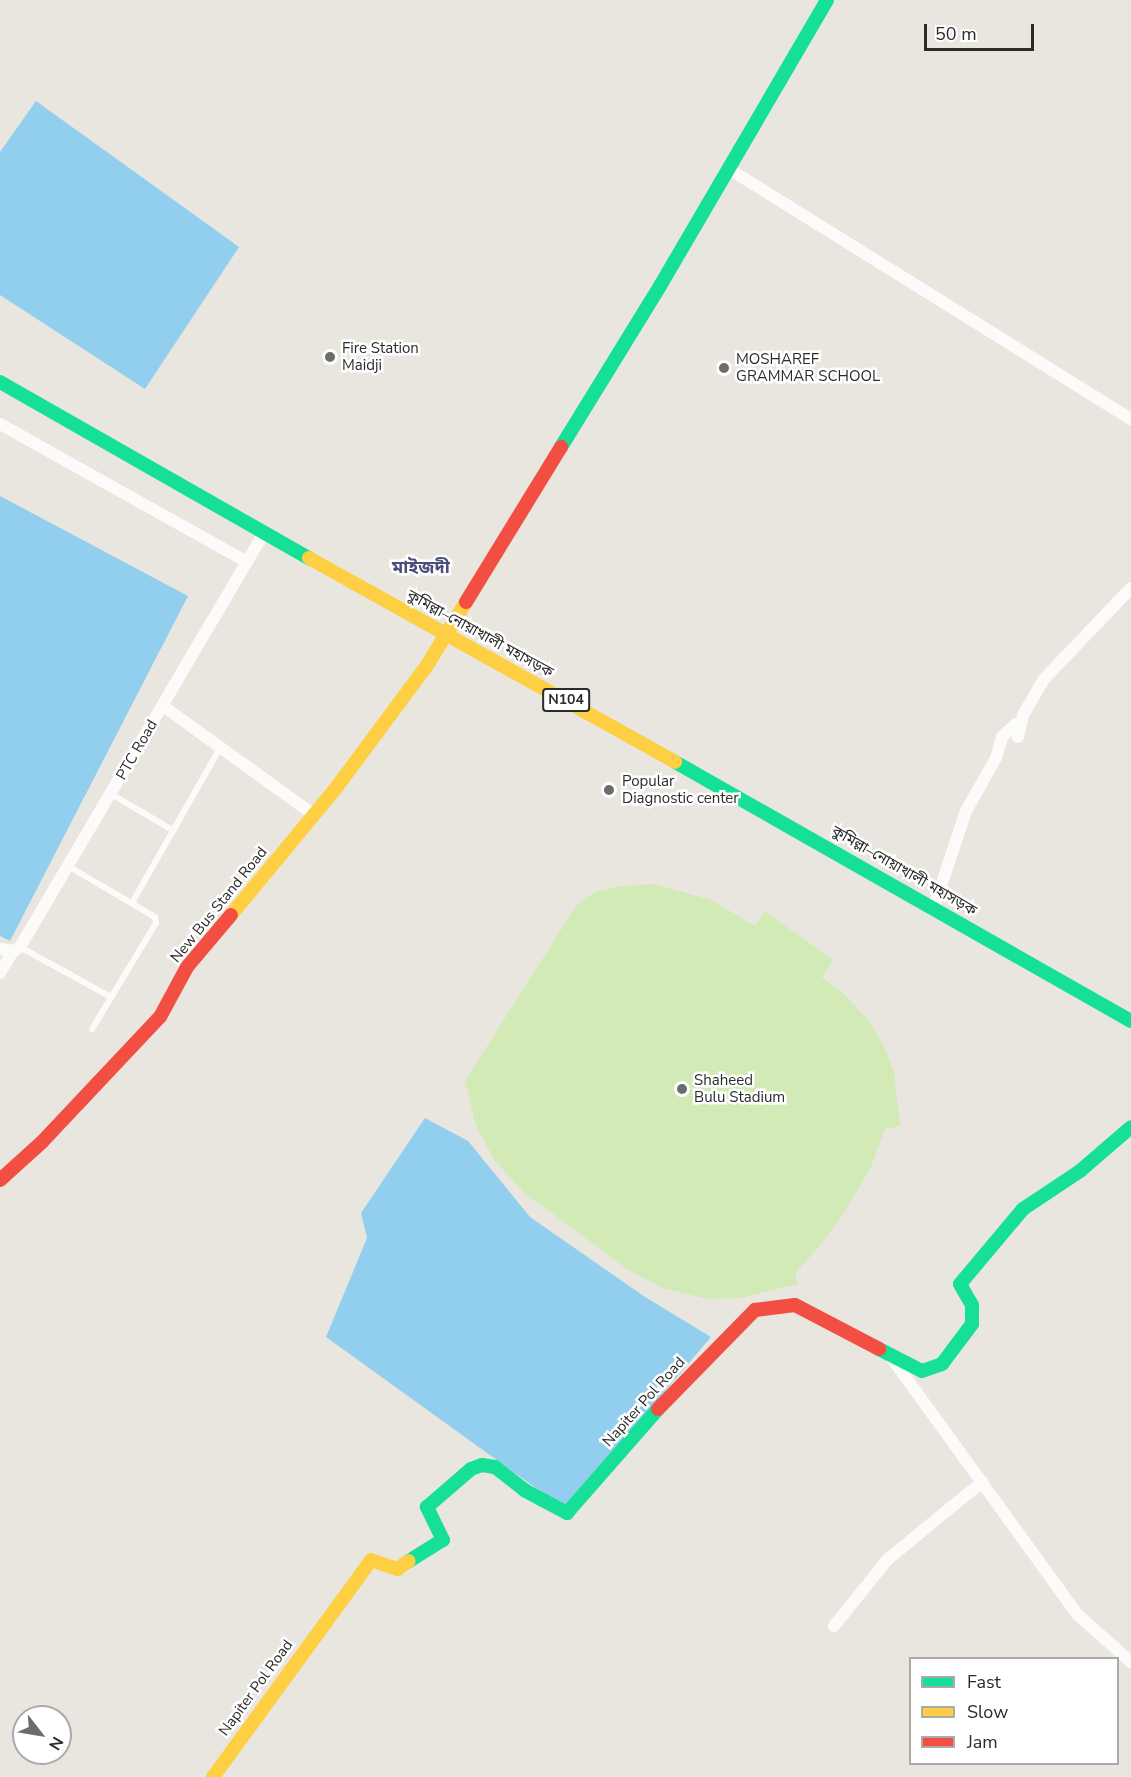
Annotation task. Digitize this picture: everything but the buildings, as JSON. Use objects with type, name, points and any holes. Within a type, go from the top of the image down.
[{"type":"main road","name":"New Bus Stand Road","points":[[0,1180],[42,1142],[160,1017],[187,967],[314,815],[419,677],[729,169],[828,0]]},
{"type":"main road","name":"কুমিল্লা–নোয়াখালী মহাসড়ক","points":[[0,382],[1131,1021]]},
{"type":"main road","name":"Napiter Pol Road","points":[[213,1777],[371,1560],[397,1569],[443,1540],[427,1507],[471,1469],[482,1465],[495,1467],[524,1490],[567,1513],[679,1385],[755,1310],[795,1305],[922,1371],[942,1364],[972,1324],[972,1305],[960,1284],[1023,1209],[1080,1171],[1131,1127]]},
{"type":"street","points":[[729,169],[1131,419]]},
{"type":"street","points":[[0,424],[247,562]]},
{"type":"street","name":"PTC Road","points":[[0,973],[68,866],[264,533]]},
{"type":"street","points":[[934,908],[966,811],[996,758],[1002,737],[1016,724],[1018,737],[1023,715],[1044,679],[1131,588]]},
{"type":"street","points":[[162,706],[314,815]]},
{"type":"street","points":[[0,949],[17,949]]},
{"type":"street","points":[[889,1353],[1078,1615],[1131,1662]]},
{"type":"street","points":[[834,1626],[888,1559],[982,1482]]},
{"type":"lane","points":[[132,903],[221,748]]},
{"type":"lane","points":[[111,794],[174,831]]},
{"type":"lane","points":[[68,866],[151,914],[155,917],[156,923],[92,1029]]},
{"type":"lane","points":[[17,949],[111,997]]},
{"type":"green space","name":"Shaheed Bulu Stadium","points":[[655,884],[711,900],[755,926],[765,911],[833,960],[822,977],[845,995],[867,1019],[884,1046],[894,1072],[900,1126],[885,1129],[870,1169],[844,1213],[819,1247],[795,1273],[798,1284],[741,1298],[708,1299],[662,1288],[627,1269],[526,1194],[495,1161],[476,1126],[465,1081],[576,906],[595,892],[620,886]]},
{"type":"water","points":[[36,101],[239,247],[145,389],[0,295],[0,152]]},
{"type":"water","points":[[0,496],[188,596],[10,941],[0,936]]},
{"type":"water","points":[[425,1118],[468,1141],[530,1217],[645,1297],[711,1337],[565,1509],[326,1337],[367,1238],[361,1213]]},
{"type":"traffic: fast","points":[[561,447],[660,286],[827,0]]},
{"type":"traffic: fast","points":[[0,382],[309,558]]},
{"type":"traffic: fast","points":[[675,762],[1131,1021]]},
{"type":"traffic: fast","points":[[879,1349],[922,1371],[942,1364],[972,1324],[972,1305],[960,1284],[1023,1209],[1080,1171],[1131,1127]]},
{"type":"traffic: fast","points":[[409,1561],[443,1540],[427,1507],[471,1469],[482,1465],[495,1467],[524,1490],[567,1513],[658,1409]]},
{"type":"traffic: slow","points":[[309,558],[675,762]]},
{"type":"traffic: slow","points":[[231,915],[336,788],[426,667],[466,602]]},
{"type":"traffic: slow","points":[[213,1777],[371,1560],[397,1569],[409,1561]]},
{"type":"traffic: jam","points":[[466,602],[561,447]]},
{"type":"traffic: jam","points":[[0,1180],[42,1142],[160,1017],[187,967],[231,915]]},
{"type":"traffic: jam","points":[[658,1409],[755,1310],[795,1305],[879,1349]]},
{"type":"place","name":"Fire Station Maidji","points":[[330,357]]},
{"type":"place","name":"MOSHAREF GRAMMAR SCHOOL","points":[[724,368]]},
{"type":"place","name":"Popular Diagnostic center","points":[[609,790]]},
{"type":"place","name":"Shaheed Bulu Stadium","points":[[682,1089]]},
{"type":"district","name":"মাইজদী","points":[[421,567]]}]
